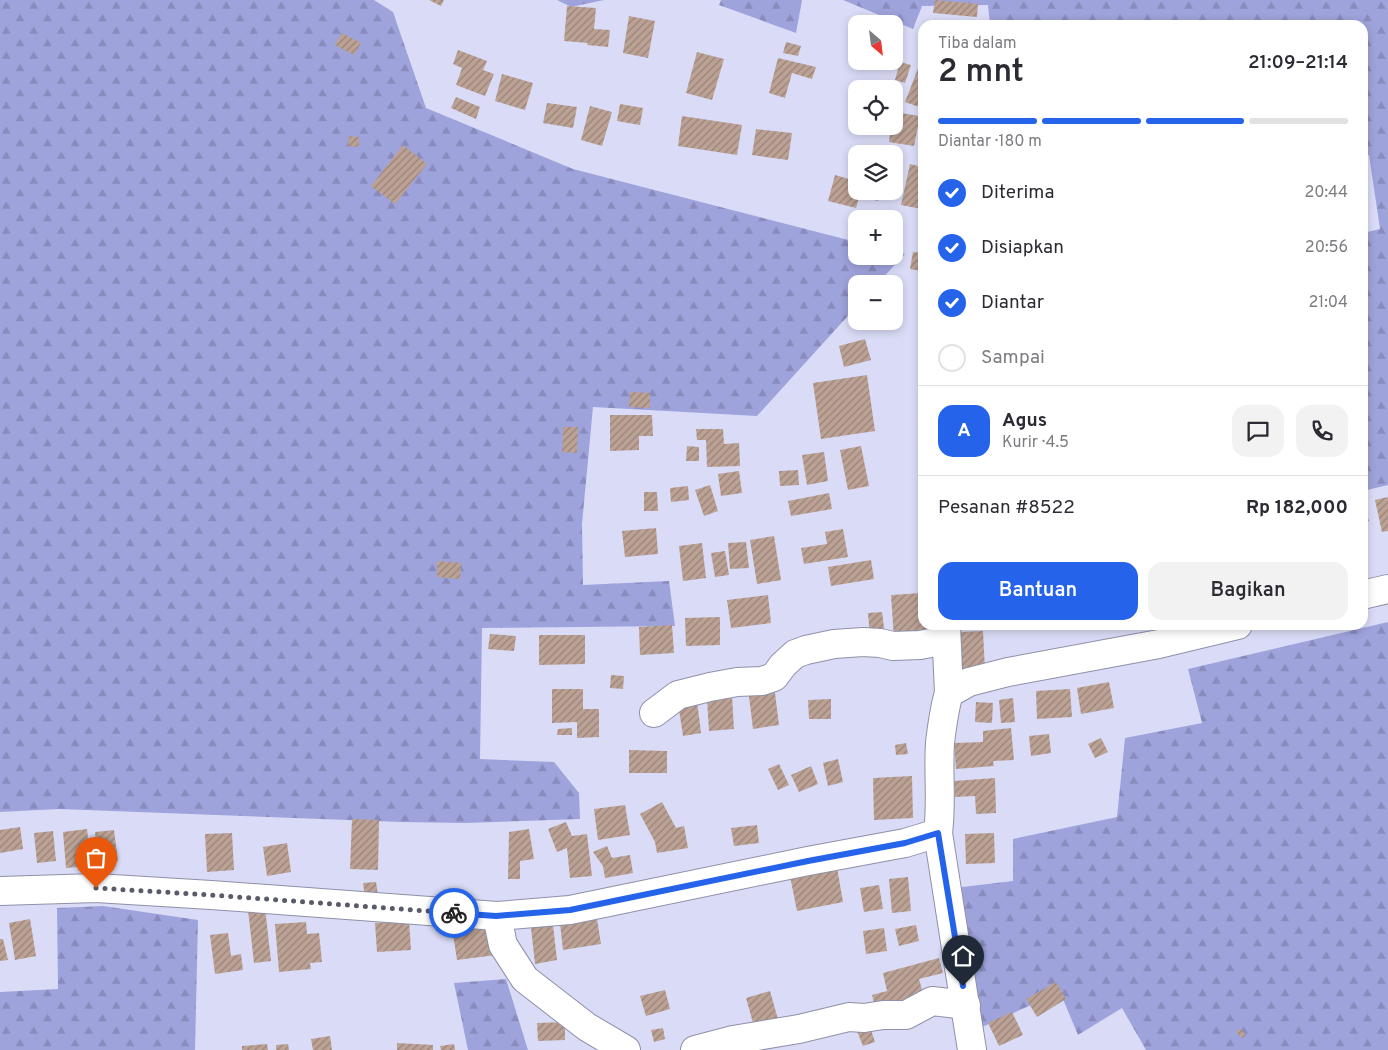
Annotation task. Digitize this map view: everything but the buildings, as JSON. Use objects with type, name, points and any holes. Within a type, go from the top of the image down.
[{"type":"street","points":[[1368,594],[1388,589]]},
{"type":"street","points":[[949,693],[970,682],[1008,672],[1159,644],[1217,630]]},
{"type":"street","points":[[654,713],[678,695],[710,686],[762,681],[774,677],[795,654],[806,650],[834,644],[863,642],[894,646],[920,645],[946,633],[949,693],[944,709],[940,744],[940,819],[938,833],[972,1050]]},
{"type":"street","points":[[0,891],[96,888],[496,916],[570,910],[905,843],[938,833]]},
{"type":"street","points":[[496,916],[503,944],[525,979],[587,1027],[626,1050]]},
{"type":"street","points":[[695,1050],[733,1040],[799,1029],[849,1016],[864,1018],[883,1015],[906,1015],[932,1001],[966,1005]]},
{"type":"green space","points":[[0,0],[374,0],[393,12],[426,108],[573,169],[848,240],[848,265],[895,265],[885,275],[848,275],[848,316],[757,416],[593,407],[582,524],[583,585],[669,581],[675,626],[482,628],[480,759],[554,762],[579,793],[580,819],[466,823],[59,809],[0,812]]},
{"type":"green space","points":[[557,0],[604,0],[571,7]]},
{"type":"green space","points":[[721,0],[802,0],[796,33],[719,5]]},
{"type":"green space","points":[[843,0],[1388,0],[1388,485],[1368,490],[1368,232],[1380,229],[1368,155],[1368,20],[990,20],[988,5],[922,6],[913,29],[903,25],[903,15],[879,15]]},
{"type":"green space","points":[[1388,622],[1388,1050],[1146,1050],[1122,1008],[1078,1035],[1060,992],[960,1037],[954,888],[1013,881],[1013,839],[1117,817],[1125,738],[1202,723],[1188,669],[1354,630],[1368,630],[1368,627]]},
{"type":"green space","points":[[103,906],[198,920],[195,1050],[0,1050],[0,992],[58,989],[57,908]]},
{"type":"green space","points":[[506,979],[528,1050],[468,1050],[454,983]]},
{"type":"way so far","points":[[96,888],[454,913]]},
{"type":"route","points":[[454,913],[496,916],[570,910],[905,843],[938,833],[963,986]]}]
